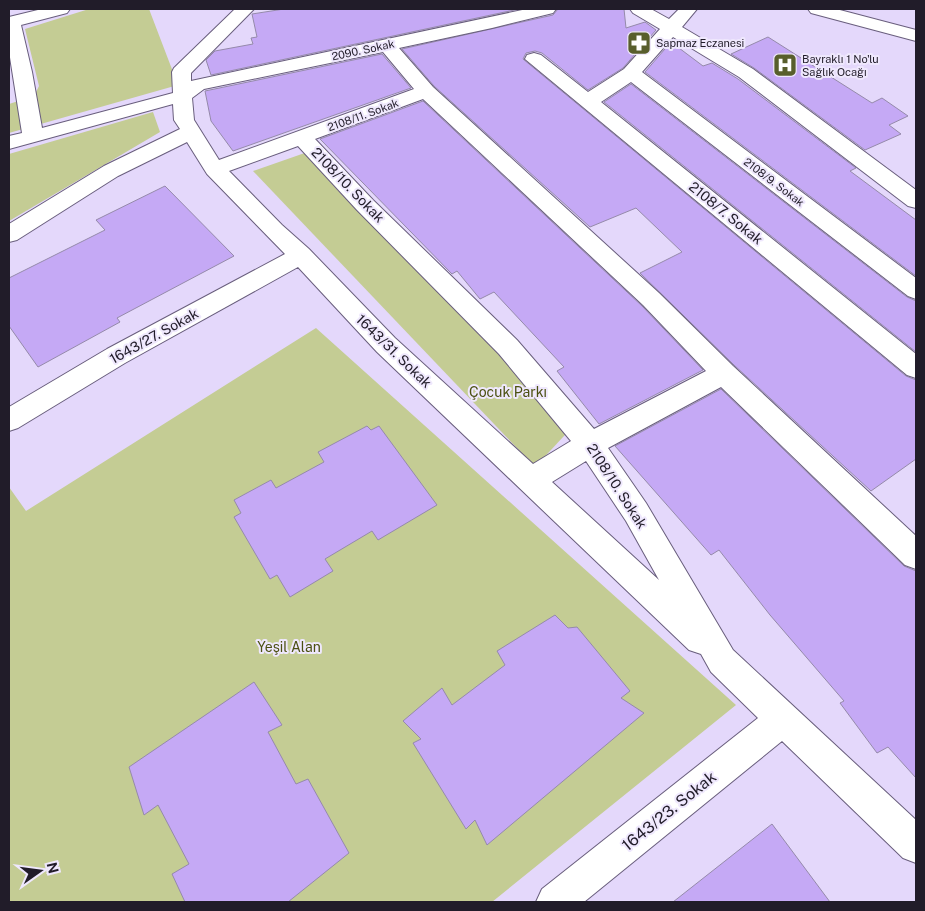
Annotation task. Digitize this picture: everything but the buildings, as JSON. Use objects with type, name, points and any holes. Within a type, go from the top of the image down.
[{"type":"street","points":[[33,137],[23,72],[10,23],[61,9]]},
{"type":"street","name":"1643/31. Sokak","points":[[245,9],[181,72],[184,120],[214,169],[386,345],[722,661]]},
{"type":"street","name":"2090. Sokak","points":[[9,143],[182,96],[198,85],[492,23],[547,9]]},
{"type":"street","points":[[639,9],[746,72],[916,201]]},
{"type":"street","points":[[587,102],[631,73],[688,9]]},
{"type":"street","points":[[817,9],[860,14],[916,36]]},
{"type":"street","points":[[387,45],[426,91],[630,279],[724,373],[916,554]]},
{"type":"street","name":"2108/7. Sokak","points":[[534,59],[658,157],[916,368]]},
{"type":"street","name":"2108/9. Sokak","points":[[631,73],[916,290]]},
{"type":"street","name":"2108/11. Sokak","points":[[214,169],[426,91]]},
{"type":"street","points":[[9,234],[111,171],[191,132]]},
{"type":"street","name":"2108/10. Sokak","points":[[302,138],[365,205],[508,347],[590,444],[636,512],[722,661],[916,845]]},
{"type":"street","name":"1643/27. Sokak","points":[[9,420],[116,356],[301,256]]},
{"type":"street","points":[[531,480],[590,444],[724,373]]},
{"type":"street","name":"1643/23. Sokak","points":[[555,902],[783,719]]},
{"type":"green space","points":[[89,9],[149,9],[178,85],[9,133],[9,104],[34,96],[39,86],[25,29]]},
{"type":"green space","points":[[153,112],[160,132],[9,221],[9,154]]},
{"type":"green space","name":"Çocuk Parkı","points":[[319,148],[579,420],[535,467],[253,171]]},
{"type":"green space","name":"Yeşil Alan","points":[[316,328],[736,705],[492,902],[9,902],[9,487],[26,511]]},
{"type":"place","name":"Sapmaz Eczanesi","points":[[639,43]]},
{"type":"place","name":"Bayraklı 1 No'lu Sağlık Ocağı","points":[[785,65]]}]
